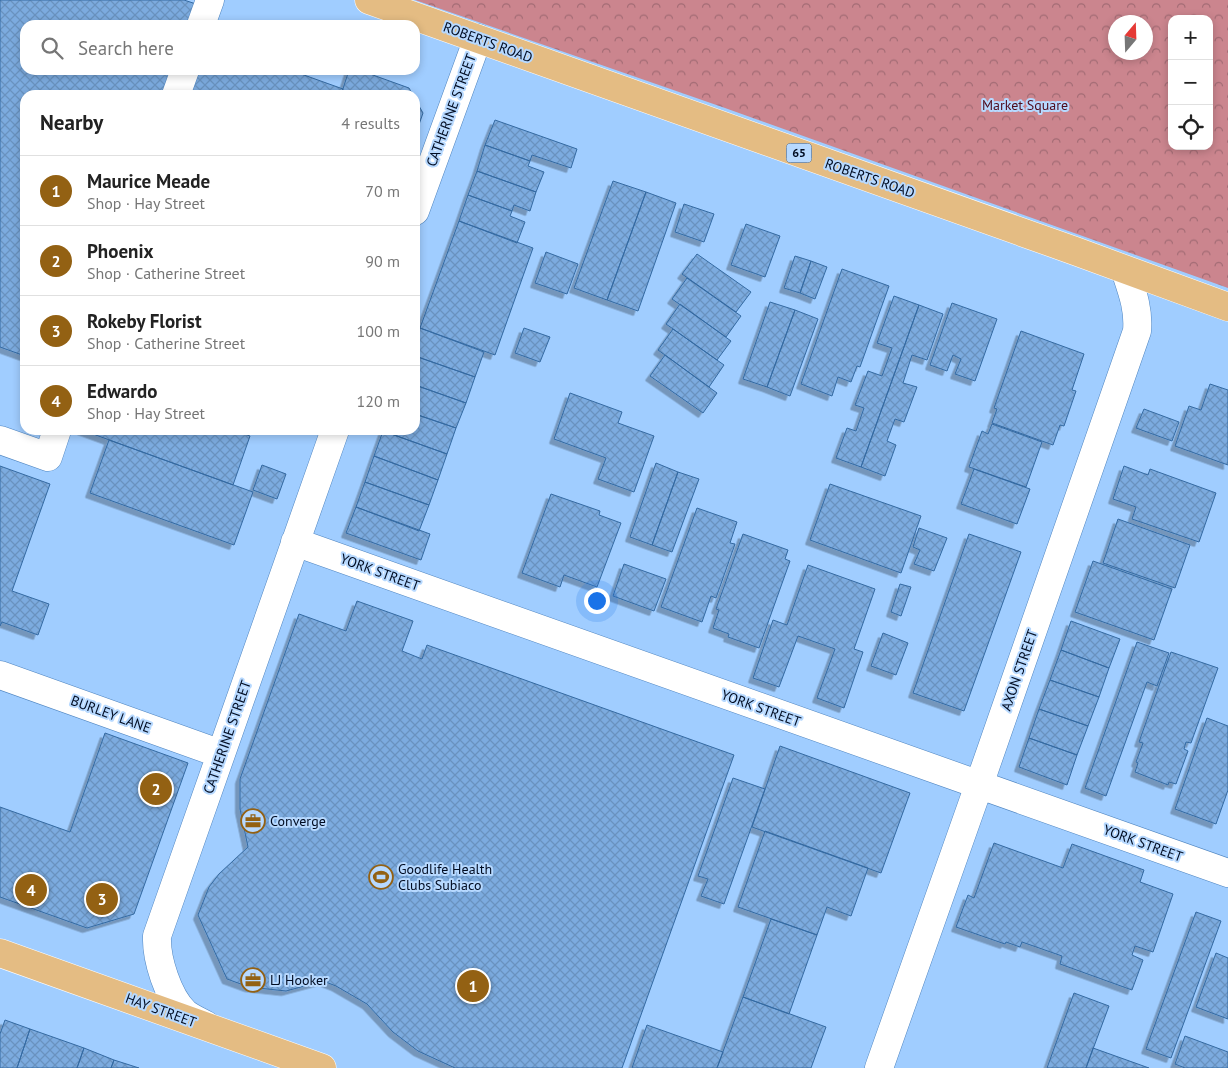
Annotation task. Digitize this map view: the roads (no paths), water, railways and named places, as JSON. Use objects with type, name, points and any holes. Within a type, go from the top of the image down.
[{"type":"main road","name":"ROBERTS ROAD","points":[[369,0],[1228,307]]},
{"type":"main road","name":"HAY STREET","points":[[0,953],[322,1068]]},
{"type":"street","points":[[203,20],[210,0]]},
{"type":"street","name":"CATHERINE STREET","points":[[420,196],[478,38]]},
{"type":"street","points":[[178,90],[183,75]]},
{"type":"street","name":"AXON STREET","points":[[878,1068],[980,785],[1137,331],[1136,303],[1125,270]]},
{"type":"street","points":[[0,440],[48,457],[55,435]]},
{"type":"street","name":"CATHERINE STREET","points":[[211,1028],[190,1016],[178,1005],[163,975],[156,948],[157,936],[333,435]]},
{"type":"street","name":"YORK STREET","points":[[295,542],[1228,873]]},
{"type":"street","name":"BURLEY LANE","points":[[0,675],[221,754]]},
{"type":"place","name":"Phoenix","points":[[156,789]]},
{"type":"place","name":"Converge","points":[[253,821]]},
{"type":"place","name":"Goodlife Health Clubs Subiaco","points":[[381,877]]},
{"type":"place","name":"Edwardo","points":[[31,890]]},
{"type":"place","name":"Rokeby Florist","points":[[102,899]]},
{"type":"place","name":"LJ Hooker","points":[[253,980]]},
{"type":"place","name":"Maurice Meade","points":[[473,986]]},
{"type":"park label","name":"Market Square","points":[[1025,105]]}]
